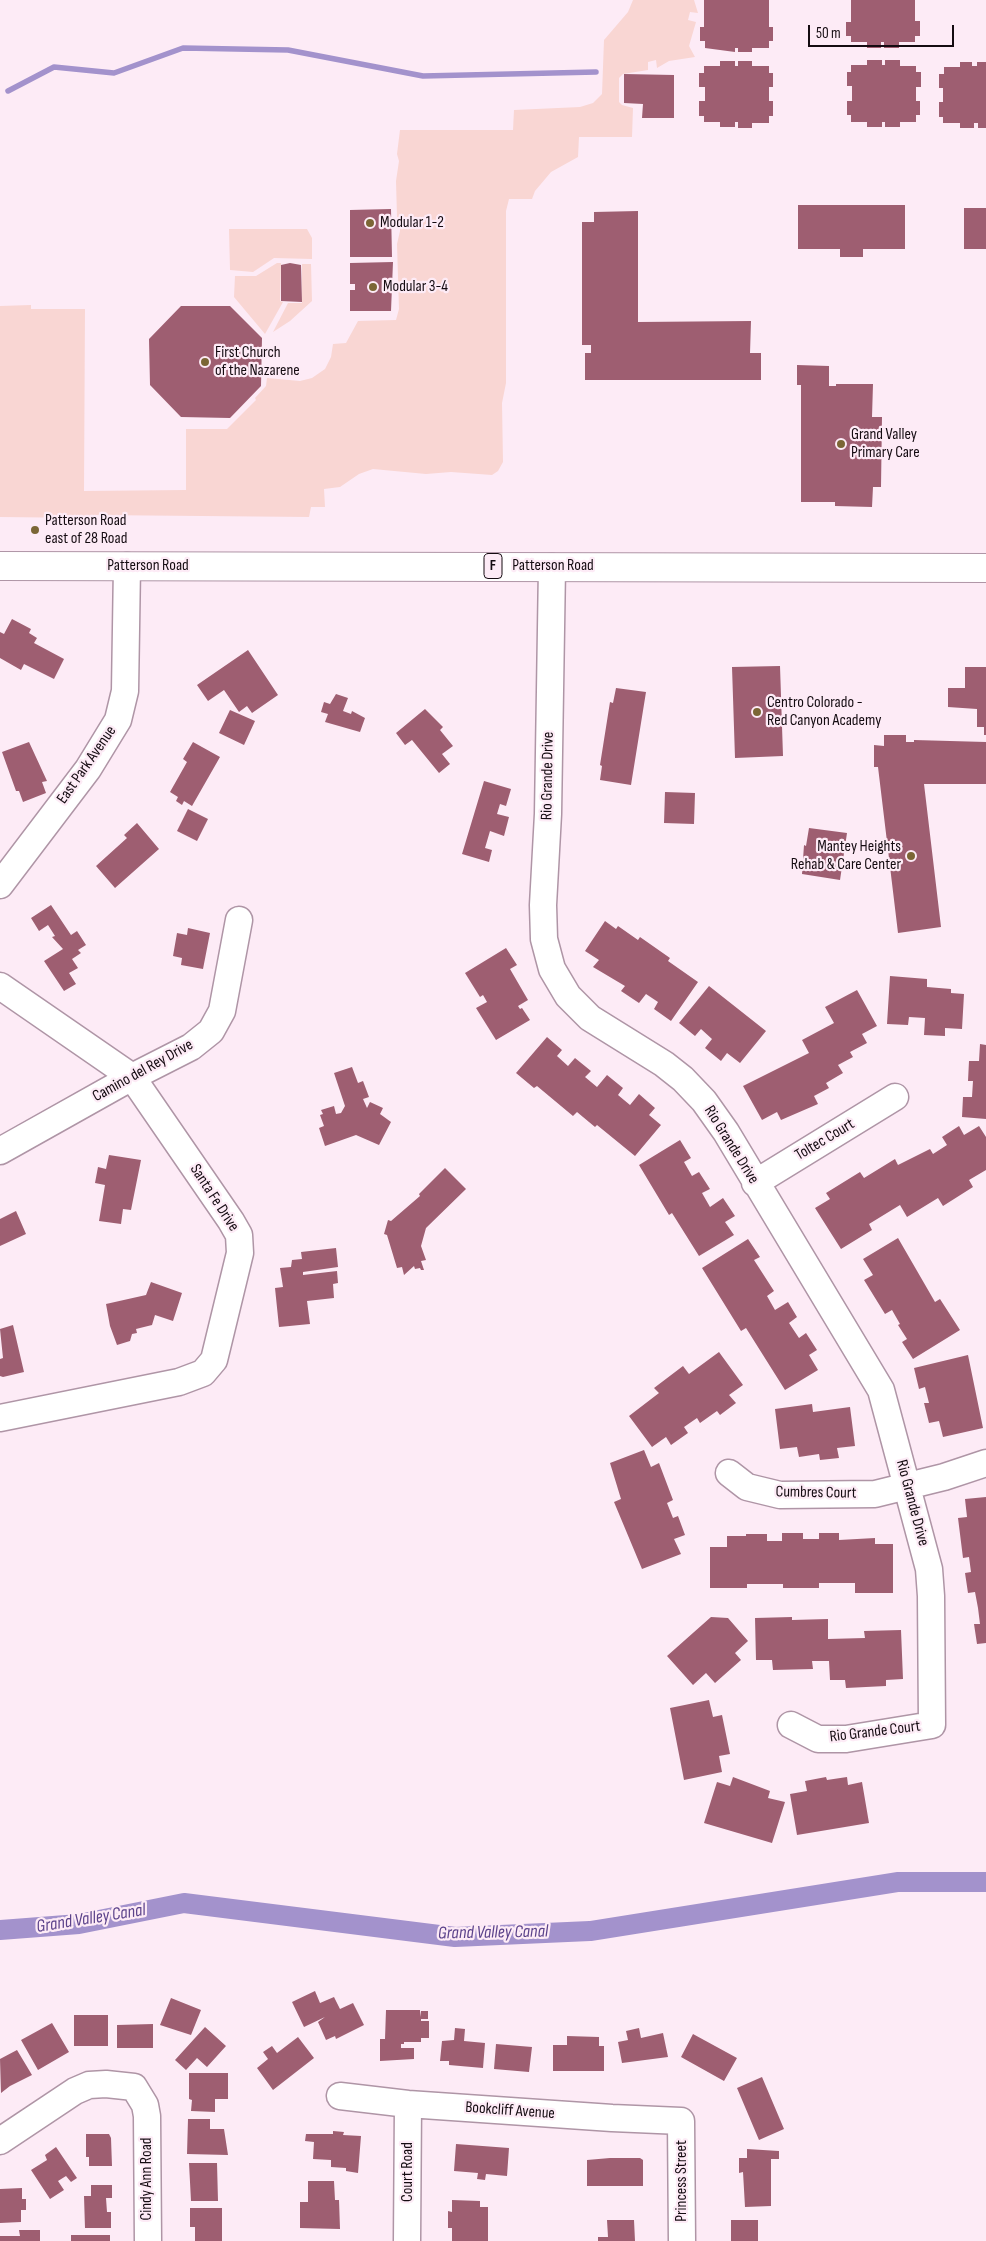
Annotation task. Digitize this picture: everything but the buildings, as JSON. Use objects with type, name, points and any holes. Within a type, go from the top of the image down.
[{"type":"main road","name":"Patterson Road","points":[[0,566],[986,568]]},
{"type":"street","name":"East Park Avenue","points":[[0,885],[39,831],[88,769],[118,720],[125,691],[127,566]]},
{"type":"street","name":"Rio Grande Drive","points":[[552,567],[548,814],[543,905],[544,939],[552,969],[568,996],[590,1018],[664,1064],[704,1101],[726,1132],[881,1390],[929,1569],[932,1725]]},
{"type":"street","name":"Camino del Rey Drive","points":[[0,1151],[132,1077],[191,1047],[211,1031],[222,1011],[239,920]]},
{"type":"street","name":"Santa Fe Drive","points":[[0,986],[132,1077],[239,1235],[240,1253],[214,1360],[203,1373],[179,1382],[0,1418]]},
{"type":"street","name":"Toltec Court","points":[[755,1183],[895,1097]]},
{"type":"street","name":"Cumbres Court","points":[[729,1473],[747,1487],[780,1496],[875,1494],[944,1477],[986,1462]]},
{"type":"street","name":"Rio Grande Court","points":[[791,1725],[818,1739],[846,1739],[932,1725]]},
{"type":"street","name":"Cindy Ann Road","points":[[0,2141],[61,2098],[89,2085],[106,2084],[134,2087],[145,2105],[147,2116],[148,2241]]},
{"type":"street","name":"Bookcliff Avenue","points":[[340,2096],[408,2104],[681,2121]]},
{"type":"street","name":"Court Road","points":[[408,2104],[408,2241]]},
{"type":"street","name":"Princess Street","points":[[681,2121],[682,2241]]},
{"type":"shaded area","points":[[633,0],[694,0],[698,13],[690,12],[688,20],[696,22],[689,46],[695,57],[669,61],[657,68],[656,60],[648,62],[648,70],[623,74],[619,78],[619,102],[622,105],[633,108],[632,137],[579,137],[578,157],[551,172],[535,191],[532,199],[509,199],[506,211],[506,383],[502,403],[503,462],[498,471],[492,475],[451,472],[426,474],[373,469],[359,474],[340,487],[324,489],[325,507],[311,507],[309,517],[94,515],[90,518],[0,517],[0,306],[31,305],[31,309],[85,309],[84,491],[186,490],[186,429],[227,429],[256,400],[255,398],[266,386],[267,378],[300,381],[312,378],[325,369],[331,357],[333,344],[346,343],[358,321],[396,320],[399,309],[397,244],[400,220],[397,217],[396,181],[400,130],[513,130],[514,110],[580,107],[593,103],[602,94],[604,40],[628,12]]},
{"type":"shaded area","points":[[229,229],[307,229],[312,238],[312,259],[274,258],[253,272],[230,270]]},
{"type":"shaded area","points":[[277,263],[281,263],[280,301],[283,302],[265,334],[234,297],[235,276],[256,276]]},
{"type":"shaded area","points":[[302,264],[311,264],[312,301],[290,321],[273,332],[288,303],[302,303]]},
{"type":"waterway","points":[[8,91],[54,67],[114,73],[183,48],[288,50],[423,76],[596,72]]},
{"type":"waterway","name":"Grand Valley Canal","points":[[0,1930],[79,1924],[184,1903],[455,1937],[590,1931],[897,1882],[986,1882]]},
{"type":"place","name":"Modular 1-2","points":[[370,223]]},
{"type":"place","name":"Modular 3-4","points":[[373,287]]},
{"type":"place","name":"First Church of the Nazarene","points":[[205,362]]},
{"type":"place","name":"Grand Valley Primary Care","points":[[841,444]]},
{"type":"place","name":"Patterson Road east of 28 Road","points":[[35,530]]},
{"type":"place","name":"Centro Colorado - Red Canyon Academy","points":[[757,712]]},
{"type":"place","name":"Mantey Heights Rehab & Care Center","points":[[911,856]]}]
